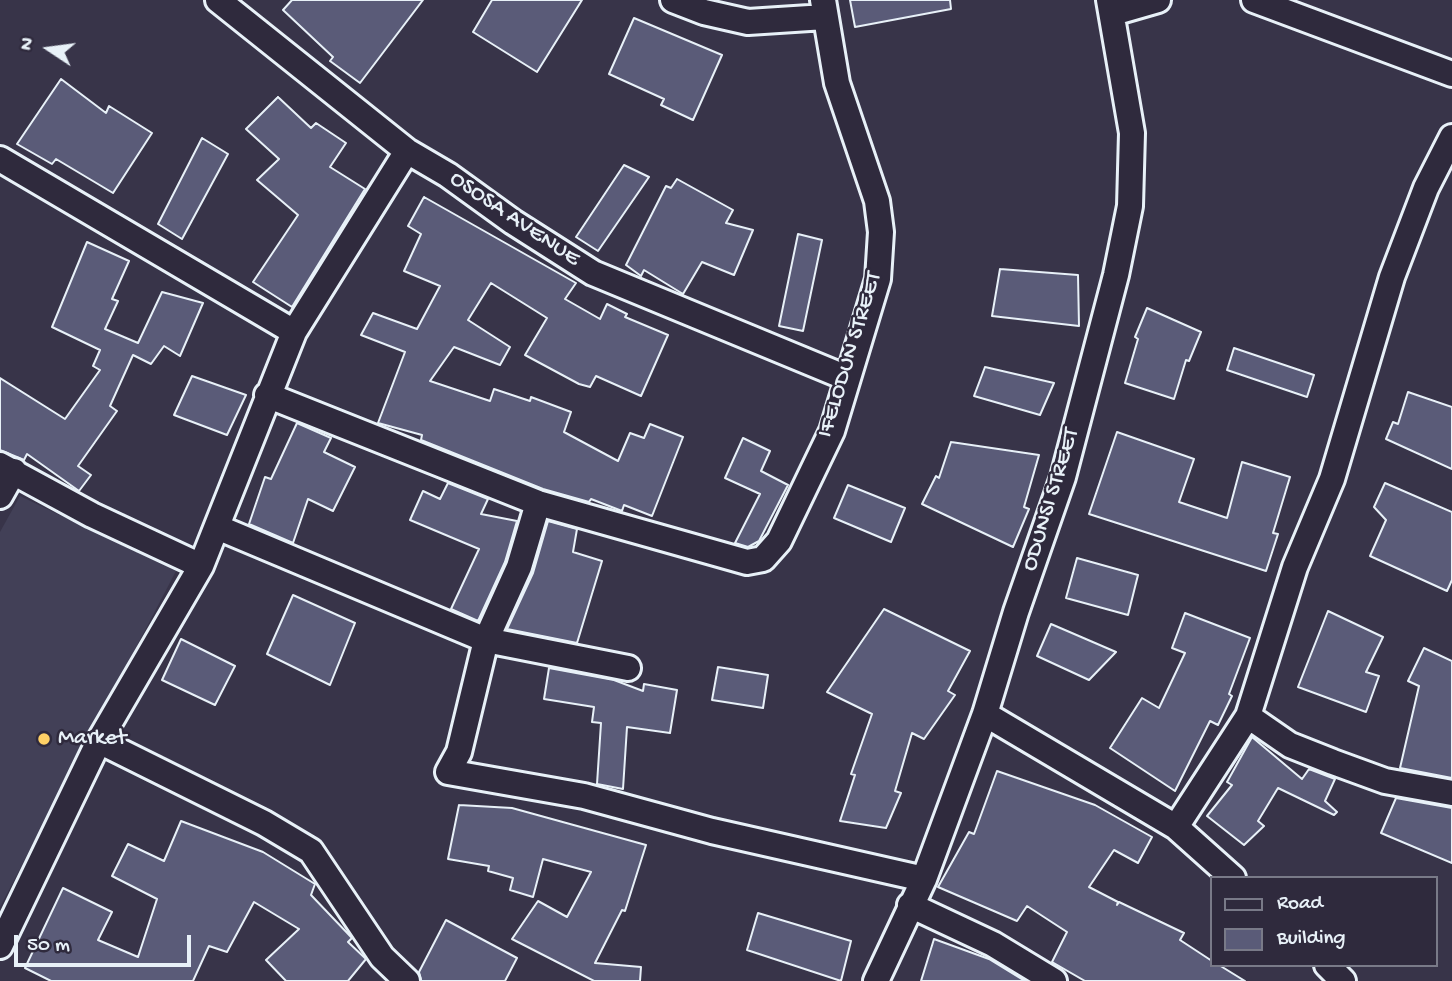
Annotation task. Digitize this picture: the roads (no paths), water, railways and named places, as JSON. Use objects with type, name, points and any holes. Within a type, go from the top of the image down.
[{"type":"street","name":"OSOSA AVENUE","points":[[218,0],[407,151],[593,273],[847,378]]},
{"type":"street","points":[[673,0],[704,12],[748,22],[824,9]]},
{"type":"street","points":[[1111,7],[1158,0]]},
{"type":"street","points":[[1254,0],[1452,74]]},
{"type":"street","name":"ODUNSI STREET","points":[[876,981],[924,879],[985,714],[1016,612],[1063,477],[1130,206],[1132,132],[1111,7]]},
{"type":"street","name":"IFELODUN STREET","points":[[538,503],[747,562],[763,559],[779,541],[832,431],[878,279],[881,232],[877,201],[836,83],[824,9]]},
{"type":"street","points":[[1176,827],[1248,716],[1295,567],[1332,479],[1392,277],[1426,188],[1452,137]]},
{"type":"street","points":[[0,946],[99,741],[201,566],[267,395],[295,332],[407,151]]},
{"type":"street","points":[[0,159],[295,332]]},
{"type":"street","points":[[267,395],[538,503],[519,567],[486,640],[458,752],[447,772],[584,796],[712,831],[924,879]]},
{"type":"street","points":[[0,496],[7,468],[92,515],[201,566]]},
{"type":"street","points":[[217,527],[486,640],[628,668]]},
{"type":"street","points":[[985,714],[1176,827],[1231,876]]},
{"type":"street","points":[[1248,716],[1290,745],[1333,762],[1385,781],[1452,793]]},
{"type":"street","points":[[99,741],[264,823],[311,850],[382,957],[407,981]]},
{"type":"street","points":[[910,905],[993,944],[1054,981]]},
{"type":"street","points":[[1329,967],[1343,981]]},
{"type":"place","name":"Market","points":[[44,739]]}]
